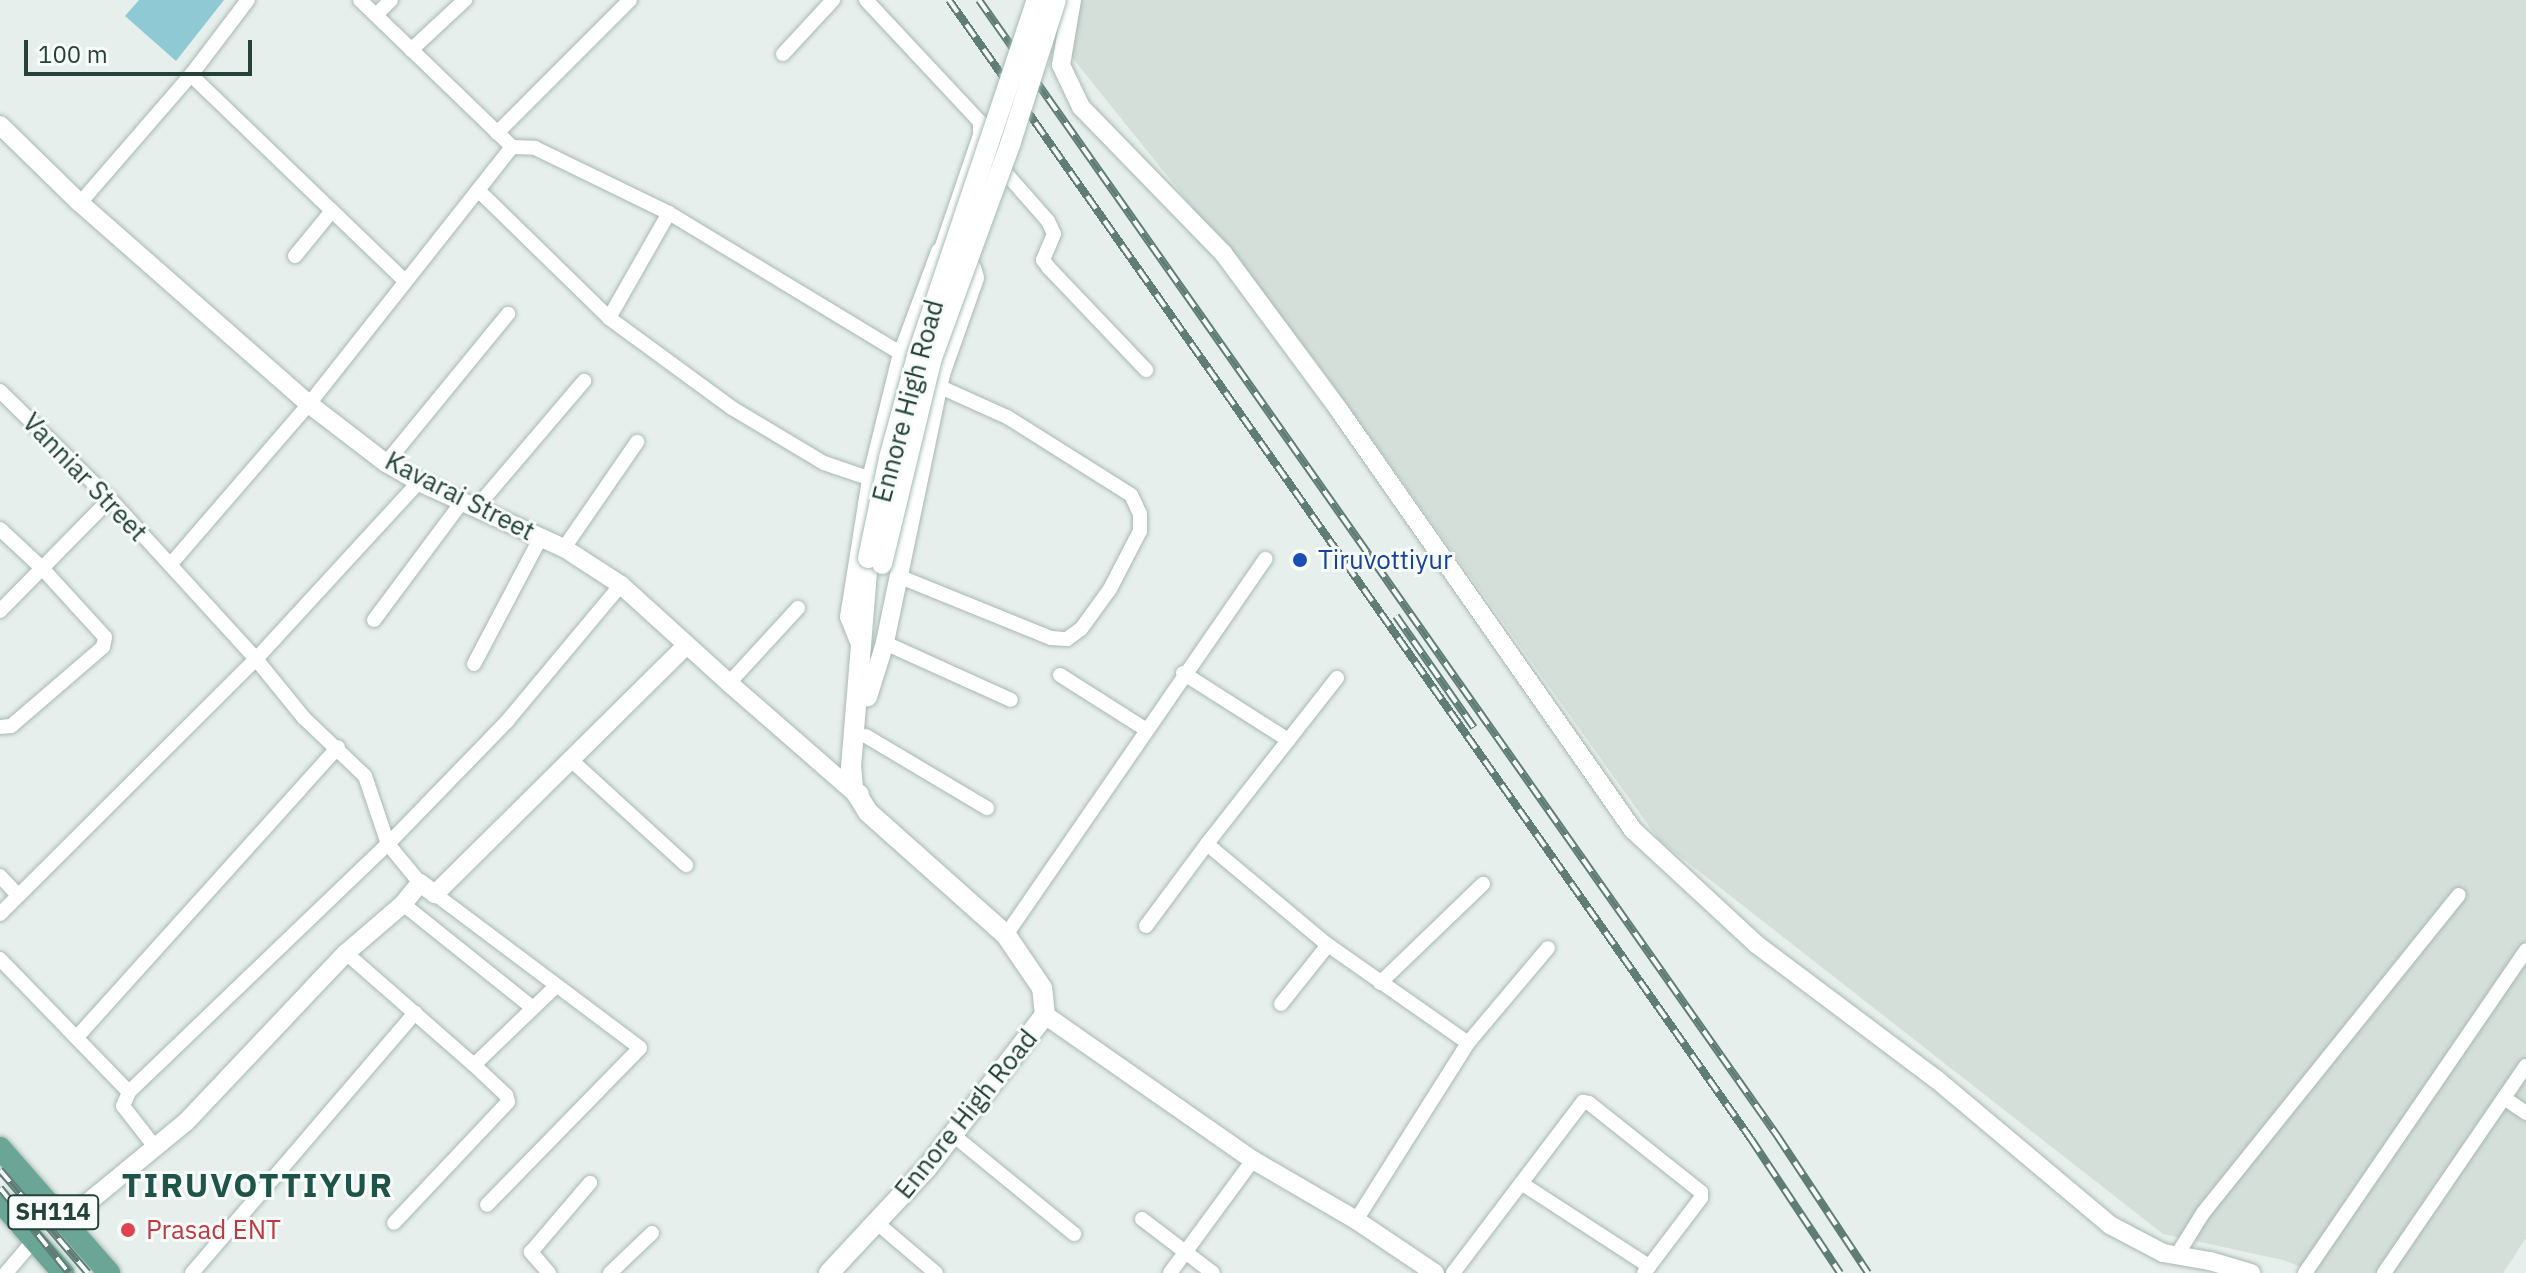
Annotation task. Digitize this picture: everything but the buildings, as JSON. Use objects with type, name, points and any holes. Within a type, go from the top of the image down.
[{"type":"main road","name":"Ennore High Road","points":[[829,1273],[927,1168],[1045,1015],[1042,988],[1006,935],[862,800],[851,767],[860,644],[883,566],[889,458],[918,353],[1037,0]]},
{"type":"main road","name":"Ennore High Road","points":[[862,800],[871,634],[883,566],[928,370],[1010,145],[1056,0]]},
{"type":"main road","name":"SH114","points":[[0,1148],[109,1273]]},
{"type":"main road","name":"SH114","points":[[0,1201],[63,1273]]},
{"type":"street","points":[[80,203],[191,75],[248,0]]},
{"type":"street","points":[[360,0],[512,147],[535,148],[669,213],[902,354]]},
{"type":"street","points":[[376,15],[391,0]]},
{"type":"street","points":[[411,50],[465,0]]},
{"type":"street","points":[[497,133],[630,0]]},
{"type":"street","points":[[783,54],[833,0]]},
{"type":"street","points":[[860,644],[849,617],[871,479],[902,354],[981,129],[976,116],[866,0]]},
{"type":"street","points":[[1072,0],[1061,65],[1081,107],[1223,253],[1348,422],[1633,830],[1756,944],[1936,1079],[2110,1225],[2143,1245],[2251,1273]]},
{"type":"street","points":[[191,75],[405,281]]},
{"type":"street","name":"Kavarai Street","points":[[0,125],[80,203],[309,404],[386,463],[419,482],[564,548],[621,585],[862,800]]},
{"type":"street","points":[[978,142],[1048,221],[1054,234],[1043,260],[1146,370]]},
{"type":"street","points":[[170,565],[309,404],[512,147]]},
{"type":"street","points":[[478,190],[609,318],[732,408],[824,463],[871,479]]},
{"type":"street","points":[[295,256],[331,212]]},
{"type":"street","points":[[609,318],[669,213]]},
{"type":"street","points":[[868,697],[885,643],[883,566],[954,330],[975,278],[972,268],[940,252]]},
{"type":"street","points":[[386,463],[508,314]]},
{"type":"street","points":[[374,620],[469,505],[584,381]]},
{"type":"street","points":[[883,566],[1051,638],[1067,639],[1081,629],[1110,589],[1140,531],[1140,514],[1131,495],[1007,417],[938,386]]},
{"type":"street","name":"Vanniar Street","points":[[0,391],[110,499],[256,659],[304,718],[338,747],[365,776],[388,844]]},
{"type":"street","points":[[564,548],[637,442]]},
{"type":"street","points":[[0,914],[256,659],[419,482]]},
{"type":"street","points":[[0,611],[110,499]]},
{"type":"street","points":[[0,529],[42,568],[105,637],[103,647],[11,726],[0,727]]},
{"type":"street","points":[[474,664],[541,537]]},
{"type":"street","points":[[1006,935],[1183,673],[1265,559]]},
{"type":"street","points":[[155,1147],[123,1106],[129,1092],[388,844],[508,720],[621,585]]},
{"type":"street","points":[[729,683],[798,608]]},
{"type":"street","points":[[885,643],[1011,700]]},
{"type":"street","points":[[63,1223],[186,1122],[346,953],[403,904],[427,889],[571,760],[687,645]]},
{"type":"street","points":[[1183,673],[1288,740]]},
{"type":"street","points":[[1060,675],[1145,729]]},
{"type":"street","points":[[1146,926],[1337,678]]},
{"type":"street","points":[[866,736],[987,808]]},
{"type":"street","points":[[77,1037],[338,747]]},
{"type":"street","points":[[571,760],[686,865]]},
{"type":"street","points":[[388,844],[427,889],[640,1048],[487,1205]]},
{"type":"street","points":[[1207,844],[1328,945],[1468,1043]]},
{"type":"street","points":[[0,876],[18,895]]},
{"type":"street","points":[[1380,983],[1483,884]]},
{"type":"street","points":[[2177,1255],[2203,1213],[2459,895]]},
{"type":"street","points":[[403,904],[533,1008]]},
{"type":"street","points":[[1281,1004],[1328,945]]},
{"type":"street","points":[[1356,1220],[1468,1043],[1548,948]]},
{"type":"street","points":[[2305,1273],[2526,950]]},
{"type":"street","points":[[346,953],[474,1065],[506,1095],[508,1102],[394,1223]]},
{"type":"street","points":[[0,959],[129,1092]]},
{"type":"street","points":[[474,1065],[556,986]]},
{"type":"street","points":[[192,1273],[415,1013]]},
{"type":"street","points":[[1045,1015],[1253,1160],[1356,1220],[1435,1273]]},
{"type":"street","points":[[2384,1273],[2526,1066]]},
{"type":"street","points":[[2504,1098],[2526,1113]]},
{"type":"street","points":[[1453,1273],[1579,1105],[1589,1103],[1701,1192],[1701,1198],[1646,1270],[1521,1183]]},
{"type":"street","points":[[952,1134],[1074,1234]]},
{"type":"street","points":[[1170,1273],[1253,1160]]},
{"type":"street","points":[[549,1273],[531,1252],[590,1183]]},
{"type":"street","points":[[1142,1219],[1213,1273]]},
{"type":"street","points":[[877,1223],[936,1273]]},
{"type":"street","points":[[610,1273],[652,1233]]},
{"type":"street","points":[[6,1273],[33,1241]]},
{"type":"shaded area","points":[[1060,0],[2526,0],[2526,1238],[2503,1273],[2317,1273],[2283,1260],[2163,1234],[1659,840],[1316,361],[1050,30]]},
{"type":"water","points":[[139,0],[224,0],[176,61],[125,16]]},
{"type":"railway","points":[[949,0],[1751,1139],[1840,1273]]},
{"type":"railway","points":[[979,0],[1778,1137],[1868,1273]]},
{"type":"railway","points":[[1396,616],[1474,728]]},
{"type":"railway","points":[[0,1170],[88,1273]]},
{"type":"railway","points":[[0,1188],[69,1273]]},
{"type":"place","name":"Tiruvottiyur","points":[[1300,560]]},
{"type":"place","name":"Prasad ENT","points":[[128,1230]]},
{"type":"district","name":"TIRUVOTTIYUR","points":[[258,1185]]}]
